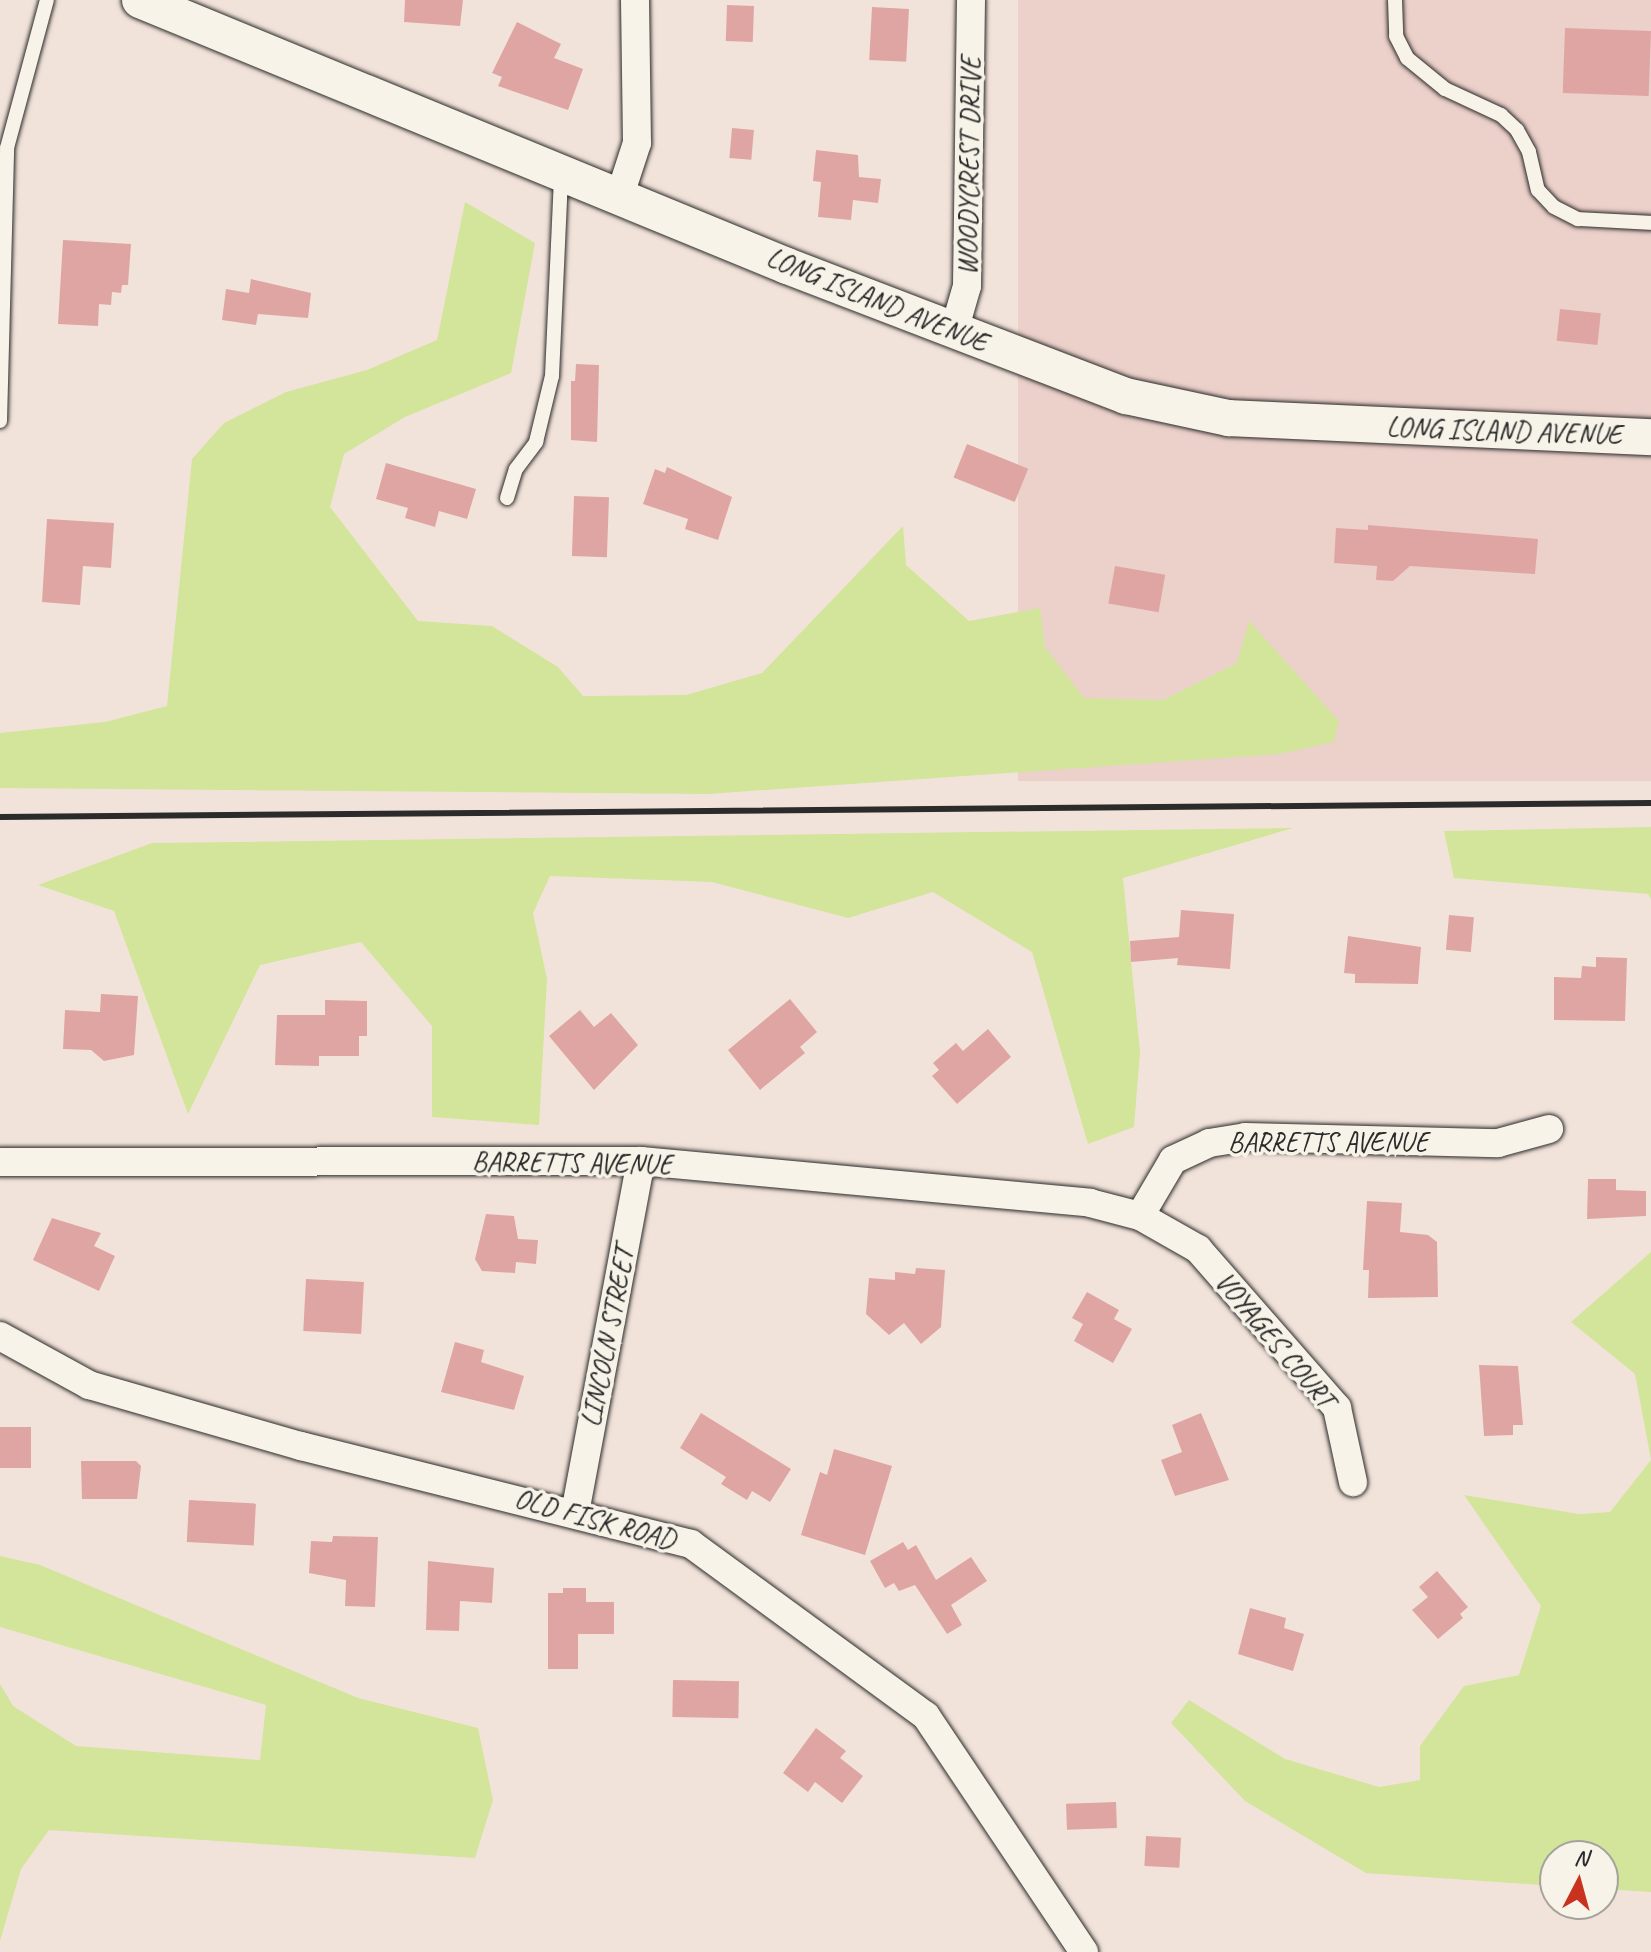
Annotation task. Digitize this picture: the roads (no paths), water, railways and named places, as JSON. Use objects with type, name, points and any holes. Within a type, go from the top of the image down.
[{"type":"street","name":"LONG ISLAND AVENUE","points":[[140,0],[954,331],[1126,396],[1207,414],[1651,437]]},
{"type":"street","points":[[620,195],[637,143],[635,0]]},
{"type":"street","name":"WOODYCREST DRIVE","points":[[954,331],[967,286],[971,0]]},
{"type":"street","name":"BARRETTS AVENUE","points":[[1140,1216],[1173,1160],[1209,1143],[1245,1137],[1498,1143],[1549,1129]]},
{"type":"street","name":"BARRETTS AVENUE","points":[[0,1162],[641,1161],[1090,1203],[1140,1216],[1198,1249]]},
{"type":"street","name":"LINCOLN STREET","points":[[575,1513],[641,1161]]},
{"type":"street","name":"VOYAGES COURT","points":[[1198,1249],[1337,1408],[1353,1482]]},
{"type":"street","name":"OLD FISK ROAD","points":[[0,1336],[89,1385],[301,1446],[691,1544],[926,1716],[1084,1952]]},
{"type":"lane","points":[[0,421],[7,148],[47,0]]},
{"type":"lane","points":[[1395,0],[1396,36],[1407,58],[1445,89],[1501,115],[1517,130],[1529,152],[1538,190],[1554,207],[1578,219],[1651,223]]},
{"type":"lane","points":[[507,498],[516,469],[536,442],[552,376],[561,171]]},
{"type":"railway","points":[[0,817],[1651,803]]}]
